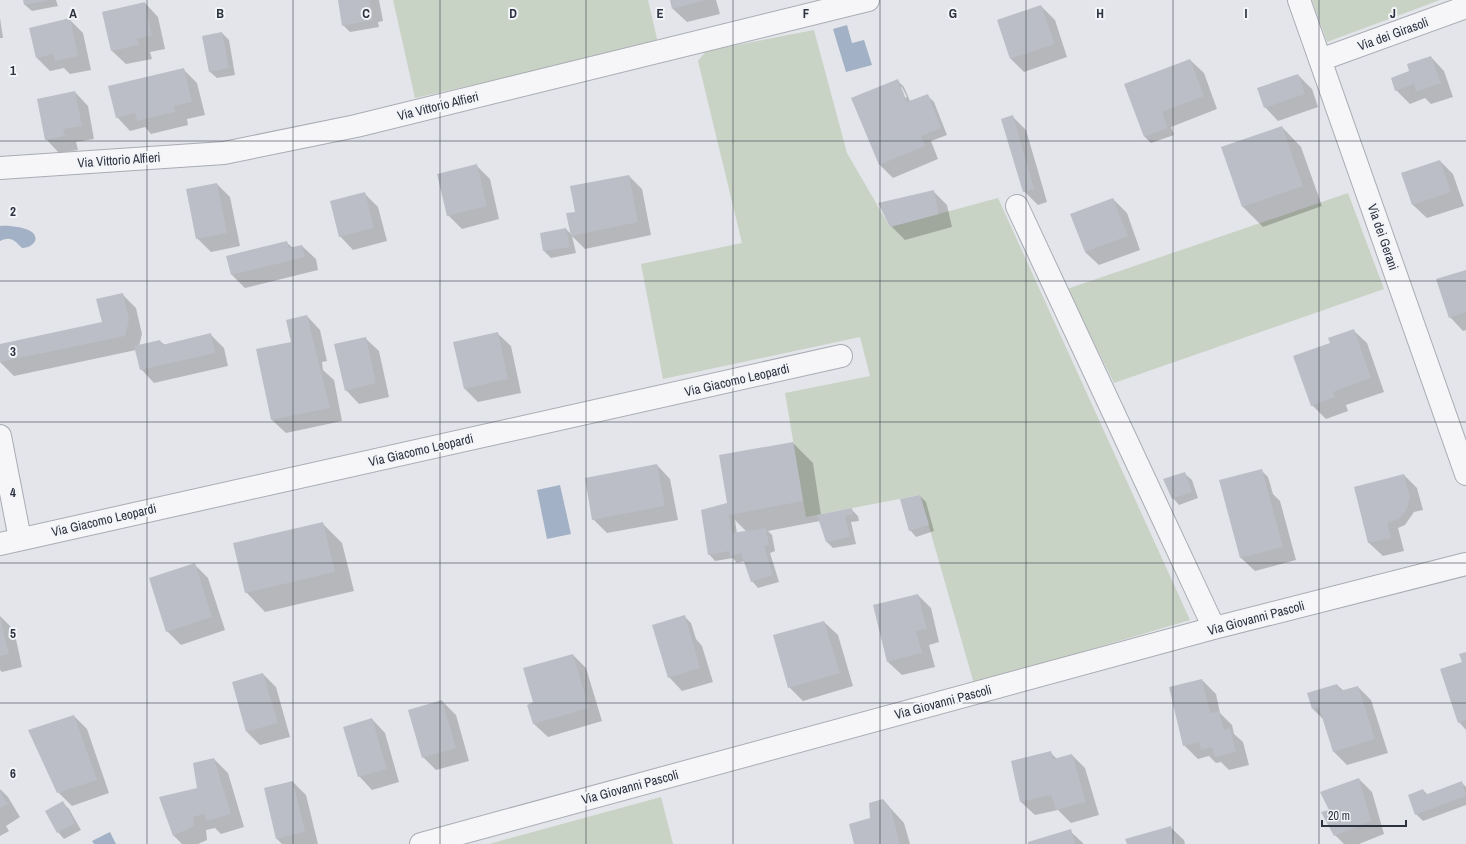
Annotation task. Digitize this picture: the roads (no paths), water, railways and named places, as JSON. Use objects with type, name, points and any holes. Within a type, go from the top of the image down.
[{"type":"street","name":"Via Vittorio Alfieri","points":[[0,168],[224,153],[356,126],[868,0]]},
{"type":"street","name":"Via dei Gerani","points":[[1299,0],[1466,474]]},
{"type":"street","name":"Via dei Girasoli","points":[[1320,60],[1466,7]]},
{"type":"street","points":[[1017,206],[1214,628]]},
{"type":"street","name":"Via Giacomo Leopardi","points":[[10,541],[841,356]]},
{"type":"street","points":[[0,436],[10,541]]},
{"type":"street","name":"Via Giovanni Pascoli","points":[[421,844],[1214,628],[1466,564]]},
{"type":"water","points":[[847,25],[852,43],[864,40],[872,65],[846,72],[833,29]]},
{"type":"water","points":[[0,226],[29,230],[35,235],[35,241],[29,247],[22,248],[10,239],[0,241]]},
{"type":"water","points":[[560,485],[571,534],[547,539],[537,490]]},
{"type":"water","points":[[110,832],[116,844],[94,844],[92,841]]}]
